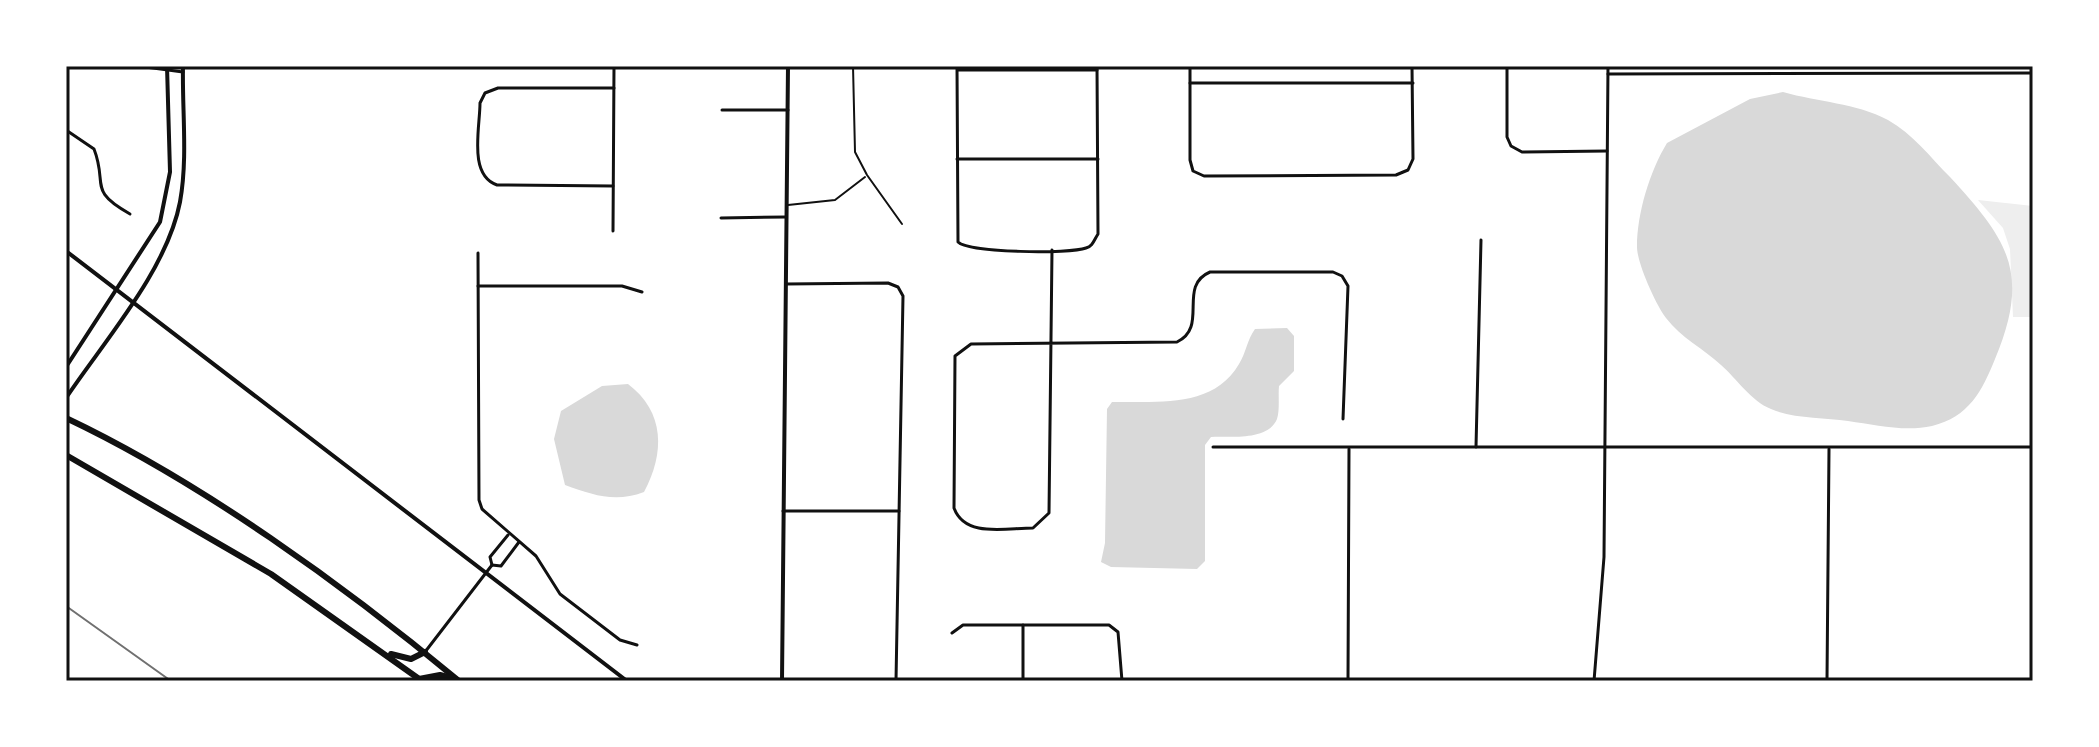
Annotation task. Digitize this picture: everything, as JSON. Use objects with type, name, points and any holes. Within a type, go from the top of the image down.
[{"type":"main road","points":[[66,418],[180,481],[333,583],[459,681]]},
{"type":"main road","points":[[66,455],[209,535],[383,651],[420,680],[440,675],[459,681]]},
{"type":"main road","points":[[383,651],[411,659],[425,652]]},
{"type":"street","points":[[66,398],[162,254],[177,213],[183,171],[183,69],[138,66]]},
{"type":"street","points":[[613,231],[614,66]]},
{"type":"street","points":[[782,681],[788,66]]},
{"type":"street","points":[[1190,66],[1190,160],[1193,171],[1204,176],[1396,175],[1408,170],[1413,159],[1412,66]]},
{"type":"street","points":[[1507,66],[1507,137],[1515,149],[1522,152],[1607,151]]},
{"type":"street","points":[[1594,681],[1604,557],[1608,66]]},
{"type":"street","points":[[1834,66],[1834,72]]},
{"type":"street","points":[[66,367],[154,235],[167,195],[168,68]]},
{"type":"street","points":[[958,68],[1097,68],[1098,234],[1092,245],[1083,250],[962,246],[957,239],[958,68]]},
{"type":"street","points":[[1608,74],[2033,73]]},
{"type":"street","points":[[1190,83],[1413,83]]},
{"type":"street","points":[[613,186],[497,185],[486,181],[479,172],[480,103],[485,93],[498,88],[614,88]]},
{"type":"street","points":[[722,110],[788,110]]},
{"type":"street","points":[[66,130],[94,149],[100,189],[110,203],[130,214]]},
{"type":"street","points":[[957,159],[1098,159]]},
{"type":"street","points":[[721,218],[786,217]]},
{"type":"street","points":[[1476,447],[1481,240]]},
{"type":"street","points":[[1052,250],[1051,342],[1049,513],[1033,528],[969,528],[958,521],[954,508],[955,356],[962,347],[971,344],[1051,342],[1177,342],[1188,337],[1194,327],[1193,288],[1199,277],[1210,272],[1333,272],[1342,276],[1348,286],[1343,419]]},
{"type":"street","points":[[66,251],[627,681]]},
{"type":"street","points":[[478,253],[479,500],[486,515],[536,556],[560,594],[620,640],[637,645]]},
{"type":"street","points":[[785,284],[888,283],[898,287],[903,296],[896,681]]},
{"type":"street","points":[[478,286],[622,286],[642,292]]},
{"type":"street","points":[[1213,447],[2033,447]]},
{"type":"street","points":[[1348,681],[1349,448]]},
{"type":"street","points":[[1827,681],[1829,448]]},
{"type":"street","points":[[783,511],[899,511]]},
{"type":"street","points":[[425,652],[492,565],[490,557],[509,534]]},
{"type":"street","points":[[492,565],[501,566],[519,542]]},
{"type":"street","points":[[497,549],[508,557]]},
{"type":"street","points":[[952,633],[963,625],[1109,625],[1118,632],[1122,646],[1122,681]]},
{"type":"street","points":[[1023,625],[1023,681]]},
{"type":"lane","points":[[853,66],[853,142],[867,175],[902,224]]},
{"type":"lane","points":[[786,205],[835,200],[867,175]]},
{"type":"shaded area","points":[[1783,92],[1850,106],[1876,114],[1897,126],[1970,199],[1999,240],[2008,259],[2012,280],[2006,329],[1979,392],[1965,409],[1945,422],[1922,428],[1901,428],[1799,416],[1771,409],[1757,401],[1721,365],[1679,332],[1666,318],[1652,294],[1638,254],[1639,220],[1655,166],[1667,143],[1750,99]]},
{"type":"shaded area","points":[[1978,200],[2033,206],[2033,317],[2013,317],[2010,249],[2003,228]]},
{"type":"shaded area","points":[[1287,328],[1294,336],[1294,371],[1279,386],[1277,419],[1266,431],[1248,436],[1211,437],[1205,445],[1205,561],[1197,569],[1111,567],[1101,562],[1105,543],[1107,409],[1112,402],[1183,400],[1199,396],[1228,379],[1241,360],[1255,329]]},
{"type":"shaded area","points":[[628,384],[649,407],[658,434],[656,463],[644,492],[614,497],[595,495],[565,485],[554,439],[561,411],[602,386]]},
{"type":"railway","points":[[66,606],[171,681]]}]
